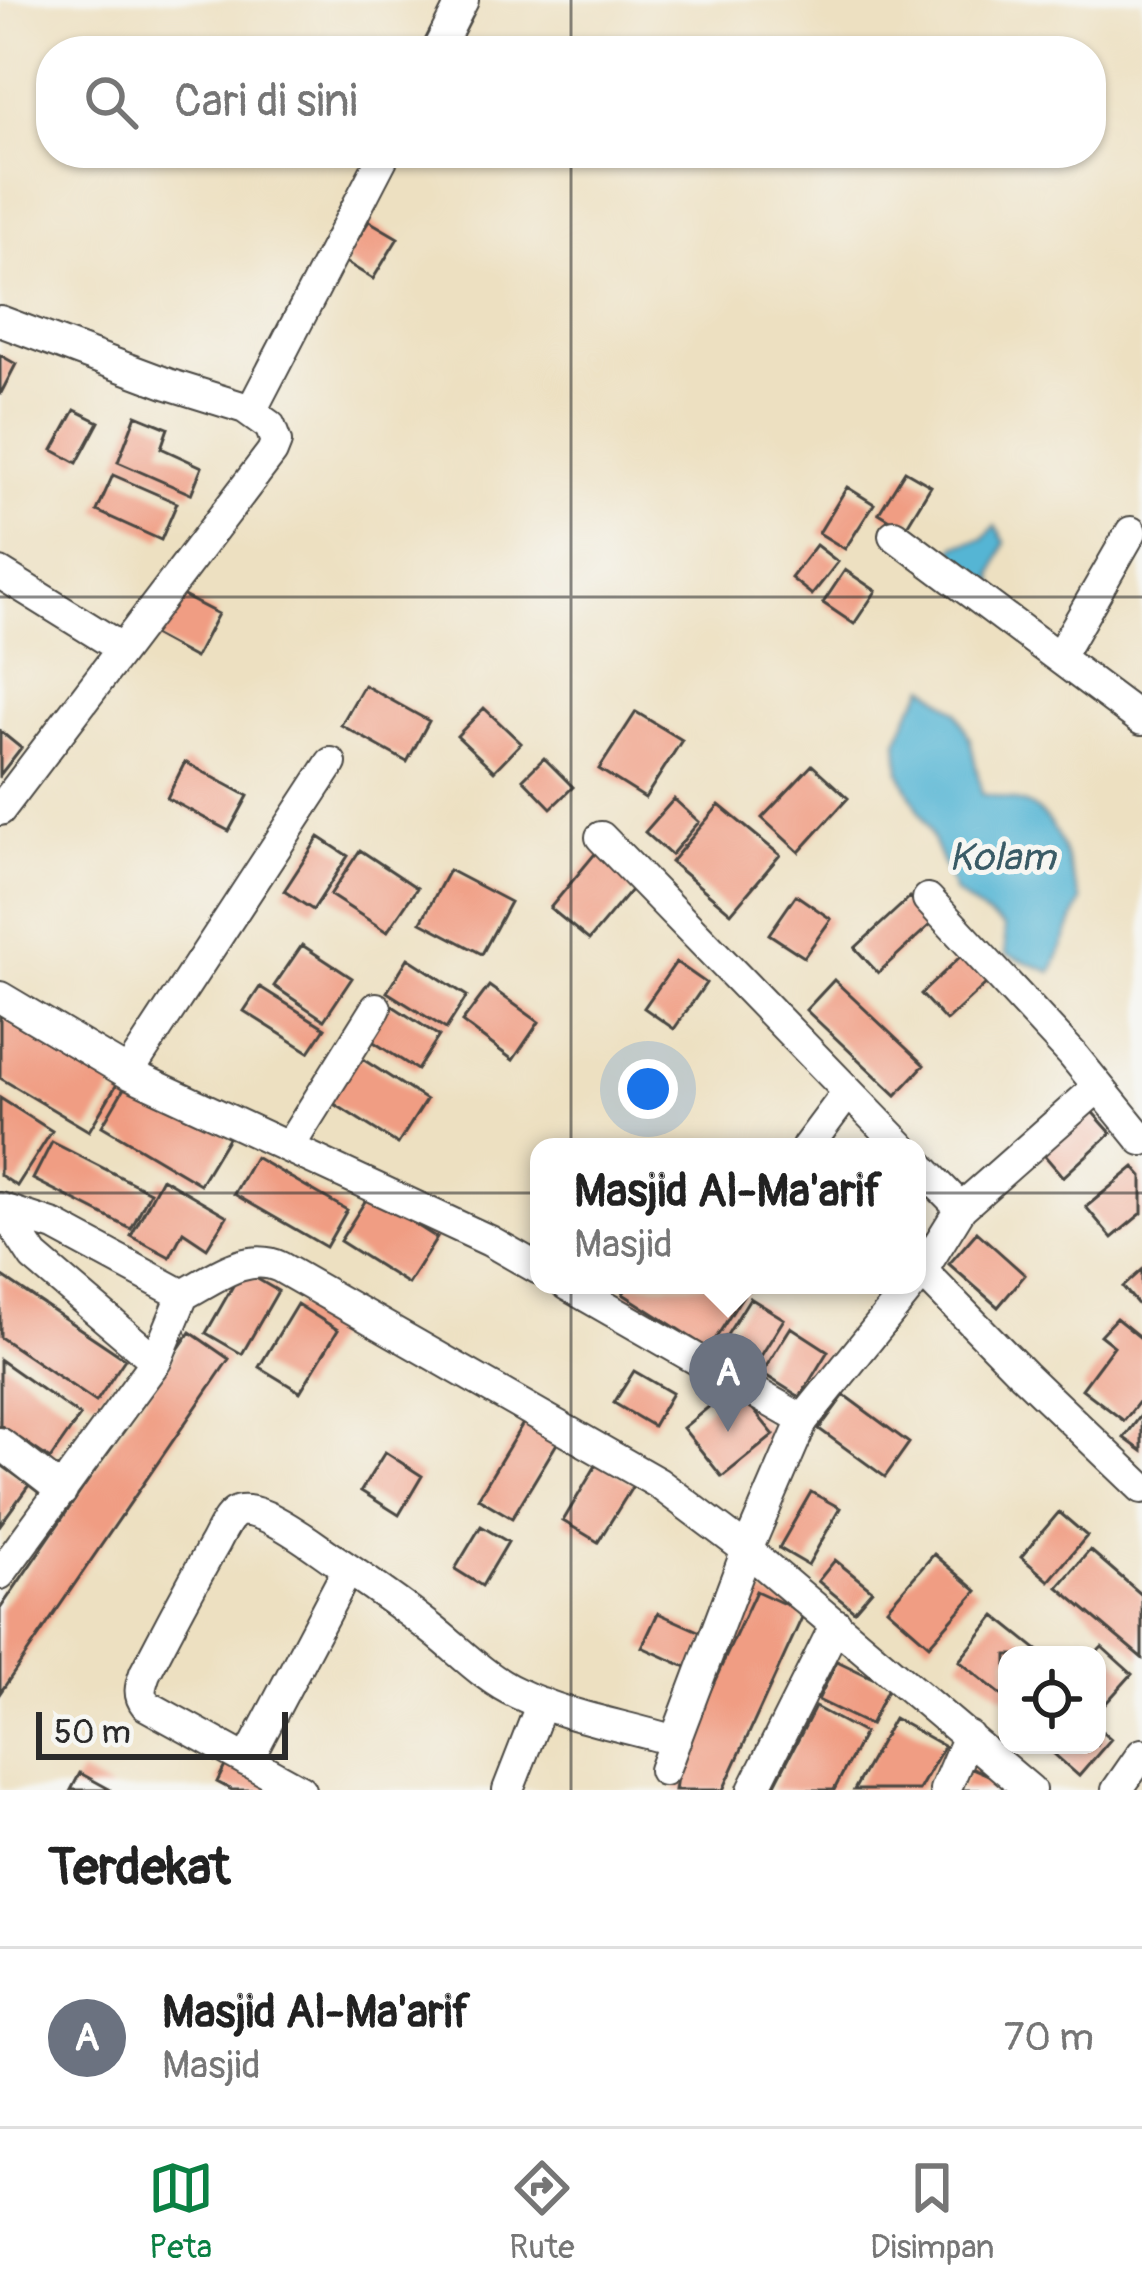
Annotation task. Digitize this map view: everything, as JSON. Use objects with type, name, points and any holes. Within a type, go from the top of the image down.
[{"type":"street","points":[[445,36],[463,0]]},
{"type":"street","points":[[250,411],[377,168]]},
{"type":"street","points":[[0,321],[250,411],[274,431],[276,442],[0,810]]},
{"type":"street","points":[[1059,657],[1131,532]]},
{"type":"street","points":[[894,535],[1142,720]]},
{"type":"street","points":[[0,573],[121,648]]},
{"type":"street","points":[[128,1072],[331,763]]},
{"type":"street","points":[[601,837],[893,1138]]},
{"type":"street","points":[[928,898],[1072,1054],[1142,1140]]},
{"type":"street","points":[[0,997],[128,1072],[530,1264]]},
{"type":"street","points":[[289,1147],[376,1008]]},
{"type":"street","points":[[926,1266],[961,1208],[1098,1087]]},
{"type":"street","points":[[813,1138],[848,1092]]},
{"type":"street","points":[[926,1172],[961,1208]]},
{"type":"street","points":[[2,1209],[55,1226],[183,1295]]},
{"type":"street","points":[[2,1209],[34,1257],[156,1361]]},
{"type":"street","points":[[0,1574],[156,1361],[183,1295],[240,1265],[268,1262],[658,1483],[747,1550],[1030,1790]]},
{"type":"street","points":[[926,1286],[1142,1488]]},
{"type":"street","points":[[583,1294],[803,1420]]},
{"type":"street","points":[[664,1770],[747,1550],[803,1420],[906,1294]]},
{"type":"street","points":[[0,1443],[62,1491]]},
{"type":"street","points":[[300,1790],[146,1705],[139,1690],[227,1522],[245,1510],[268,1517],[348,1569],[514,1692],[580,1718],[675,1741]]},
{"type":"street","points":[[247,1761],[348,1569]]},
{"type":"street","points":[[754,1790],[836,1624]]},
{"type":"street","points":[[508,1790],[542,1703]]},
{"type":"street","points":[[945,1790],[968,1736]]},
{"type":"street","points":[[1118,1790],[1142,1754]]},
{"type":"water","points":[[995,526],[1005,542],[993,575],[998,599],[948,559],[956,545],[983,539]]},
{"type":"water","name":"Kolam","points":[[926,686],[957,712],[970,739],[982,794],[1041,813],[1063,848],[1081,901],[1052,972],[1006,954],[1004,927],[955,893],[900,773],[898,739]]},
{"type":"building","points":[[369,221],[398,238],[373,279],[344,261]]},
{"type":"building","points":[[0,355],[16,364],[0,395]]},
{"type":"building","points":[[75,410],[99,422],[77,463],[53,450]]},
{"type":"building","points":[[136,415],[168,428],[161,448],[202,467],[191,494],[118,462]]},
{"type":"building","points":[[905,471],[931,486],[905,529],[879,513]]},
{"type":"building","points":[[113,475],[177,503],[161,540],[97,511]]},
{"type":"building","points":[[847,487],[874,504],[845,549],[819,533]]},
{"type":"building","points":[[816,545],[838,562],[812,595],[791,578]]},
{"type":"building","points":[[845,570],[876,591],[854,624],[823,603]]},
{"type":"building","points":[[172,590],[218,614],[195,658],[149,633]]},
{"type":"building","points":[[364,685],[429,721],[407,762],[341,725]]},
{"type":"building","points":[[484,708],[521,743],[494,771],[457,736]]},
{"type":"building","points":[[636,712],[682,740],[645,798],[599,769]]},
{"type":"building","points":[[0,731],[21,748],[0,775]]},
{"type":"building","points":[[544,758],[573,787],[551,808],[523,779]]},
{"type":"building","points":[[185,762],[248,796],[229,831],[167,798]]},
{"type":"building","points":[[812,765],[848,798],[799,852],[762,818]]},
{"type":"building","points":[[674,799],[699,822],[671,855],[645,832]]},
{"type":"building","points":[[719,805],[780,855],[731,913],[671,862]]},
{"type":"building","points":[[319,837],[348,856],[313,910],[284,891]]},
{"type":"building","points":[[360,850],[417,888],[387,932],[330,895]]},
{"type":"building","points":[[598,850],[637,883],[589,940],[550,908]]},
{"type":"building","points":[[449,870],[510,902],[482,954],[421,922]]},
{"type":"building","points":[[796,895],[831,919],[804,957],[769,934]]},
{"type":"building","points":[[910,897],[933,922],[878,973],[855,948]]},
{"type":"building","points":[[302,945],[352,978],[324,1020],[274,986]]},
{"type":"building","points":[[962,955],[988,982],[946,1021],[921,994]]},
{"type":"building","points":[[408,958],[467,996],[446,1029],[387,992]]},
{"type":"building","points":[[676,962],[706,983],[674,1029],[644,1008]]},
{"type":"building","points":[[834,980],[924,1065],[896,1095],[806,1010]]},
{"type":"building","points":[[489,986],[539,1022],[513,1060],[462,1022]]},
{"type":"building","points":[[260,987],[325,1028],[309,1052],[244,1011]]},
{"type":"building","points":[[388,1003],[439,1036],[417,1070],[366,1037]]},
{"type":"building","points":[[0,1015],[117,1084],[89,1131],[0,1078]]},
{"type":"building","points":[[353,1053],[426,1100],[398,1144],[325,1098]]},
{"type":"building","points":[[130,1078],[229,1136],[200,1184],[102,1126]]},
{"type":"building","points":[[0,1098],[52,1131],[17,1186],[0,1175]]},
{"type":"building","points":[[1087,1106],[1111,1133],[1063,1177],[1039,1149]]},
{"type":"building","points":[[52,1142],[150,1192],[131,1229],[33,1179]]},
{"type":"building","points":[[255,1157],[347,1210],[326,1247],[234,1194]]},
{"type":"building","points":[[1134,1167],[1142,1176],[1142,1213],[1112,1238],[1086,1207]]},
{"type":"building","points":[[162,1178],[227,1216],[207,1248],[183,1232],[170,1257],[131,1236]]},
{"type":"building","points":[[369,1195],[437,1238],[408,1284],[340,1241]]},
{"type":"building","points":[[977,1232],[1025,1275],[998,1307],[949,1264]]},
{"type":"building","points":[[242,1270],[278,1291],[242,1354],[206,1333]]},
{"type":"building","points":[[1142,1270],[1142,1309],[1123,1287]]},
{"type":"building","points":[[0,1275],[125,1359],[96,1402],[0,1337]]},
{"type":"building","points":[[623,1294],[744,1294],[709,1349]]},
{"type":"building","points":[[750,1298],[784,1319],[751,1372],[717,1351]]},
{"type":"building","points":[[297,1304],[338,1330],[300,1392],[259,1367]]},
{"type":"building","points":[[1116,1318],[1142,1339],[1142,1398],[1124,1421],[1082,1389],[1114,1346],[1100,1335]]},
{"type":"building","points":[[791,1327],[828,1351],[800,1397],[762,1373]]},
{"type":"building","points":[[190,1332],[229,1359],[0,1693],[0,1609]]},
{"type":"building","points":[[0,1360],[80,1416],[50,1459],[0,1425]]},
{"type":"building","points":[[634,1371],[672,1393],[653,1426],[614,1403]]},
{"type":"building","points":[[734,1386],[774,1435],[722,1477],[683,1428]]},
{"type":"building","points":[[844,1395],[909,1443],[885,1477],[819,1429]]},
{"type":"building","points":[[1142,1414],[1142,1451],[1124,1438]]},
{"type":"building","points":[[525,1420],[559,1440],[512,1518],[478,1498]]},
{"type":"building","points":[[385,1452],[422,1476],[399,1515],[361,1491]]},
{"type":"building","points":[[598,1462],[634,1484],[598,1542],[563,1521]]},
{"type":"building","points":[[0,1464],[29,1485],[0,1525]]},
{"type":"building","points":[[811,1492],[840,1508],[808,1565],[779,1548]]},
{"type":"building","points":[[1059,1512],[1087,1536],[1049,1581],[1021,1557]]},
{"type":"building","points":[[481,1526],[508,1542],[482,1586],[455,1569]]},
{"type":"building","points":[[1090,1550],[1142,1595],[1142,1658],[1058,1587]]},
{"type":"building","points":[[934,1554],[977,1591],[929,1645],[887,1608]]},
{"type":"building","points":[[835,1560],[872,1590],[854,1611],[818,1581]]},
{"type":"building","points":[[756,1591],[804,1613],[723,1790],[675,1790],[680,1756]]},
{"type":"building","points":[[658,1613],[709,1636],[693,1670],[642,1647]]},
{"type":"building","points":[[995,1616],[1032,1646],[998,1646],[998,1692],[959,1661]]},
{"type":"building","points":[[1106,1651],[1132,1674],[1106,1703]]},
{"type":"building","points":[[837,1661],[889,1686],[870,1725],[818,1700]]},
{"type":"building","points":[[815,1707],[864,1733],[834,1790],[772,1790]]},
{"type":"building","points":[[894,1718],[944,1746],[919,1790],[854,1790]]},
{"type":"building","points":[[1054,1754],[1098,1754],[1079,1776]]},
{"type":"building","points":[[227,1762],[272,1784],[269,1790],[232,1790],[217,1782]]},
{"type":"building","points":[[970,1767],[1010,1784],[1007,1790],[960,1790]]},
{"type":"building","points":[[80,1773],[111,1790],[71,1790]]},
{"type":"place","name":"Masjid Al-Ma'arif","points":[[728,1432]]}]
